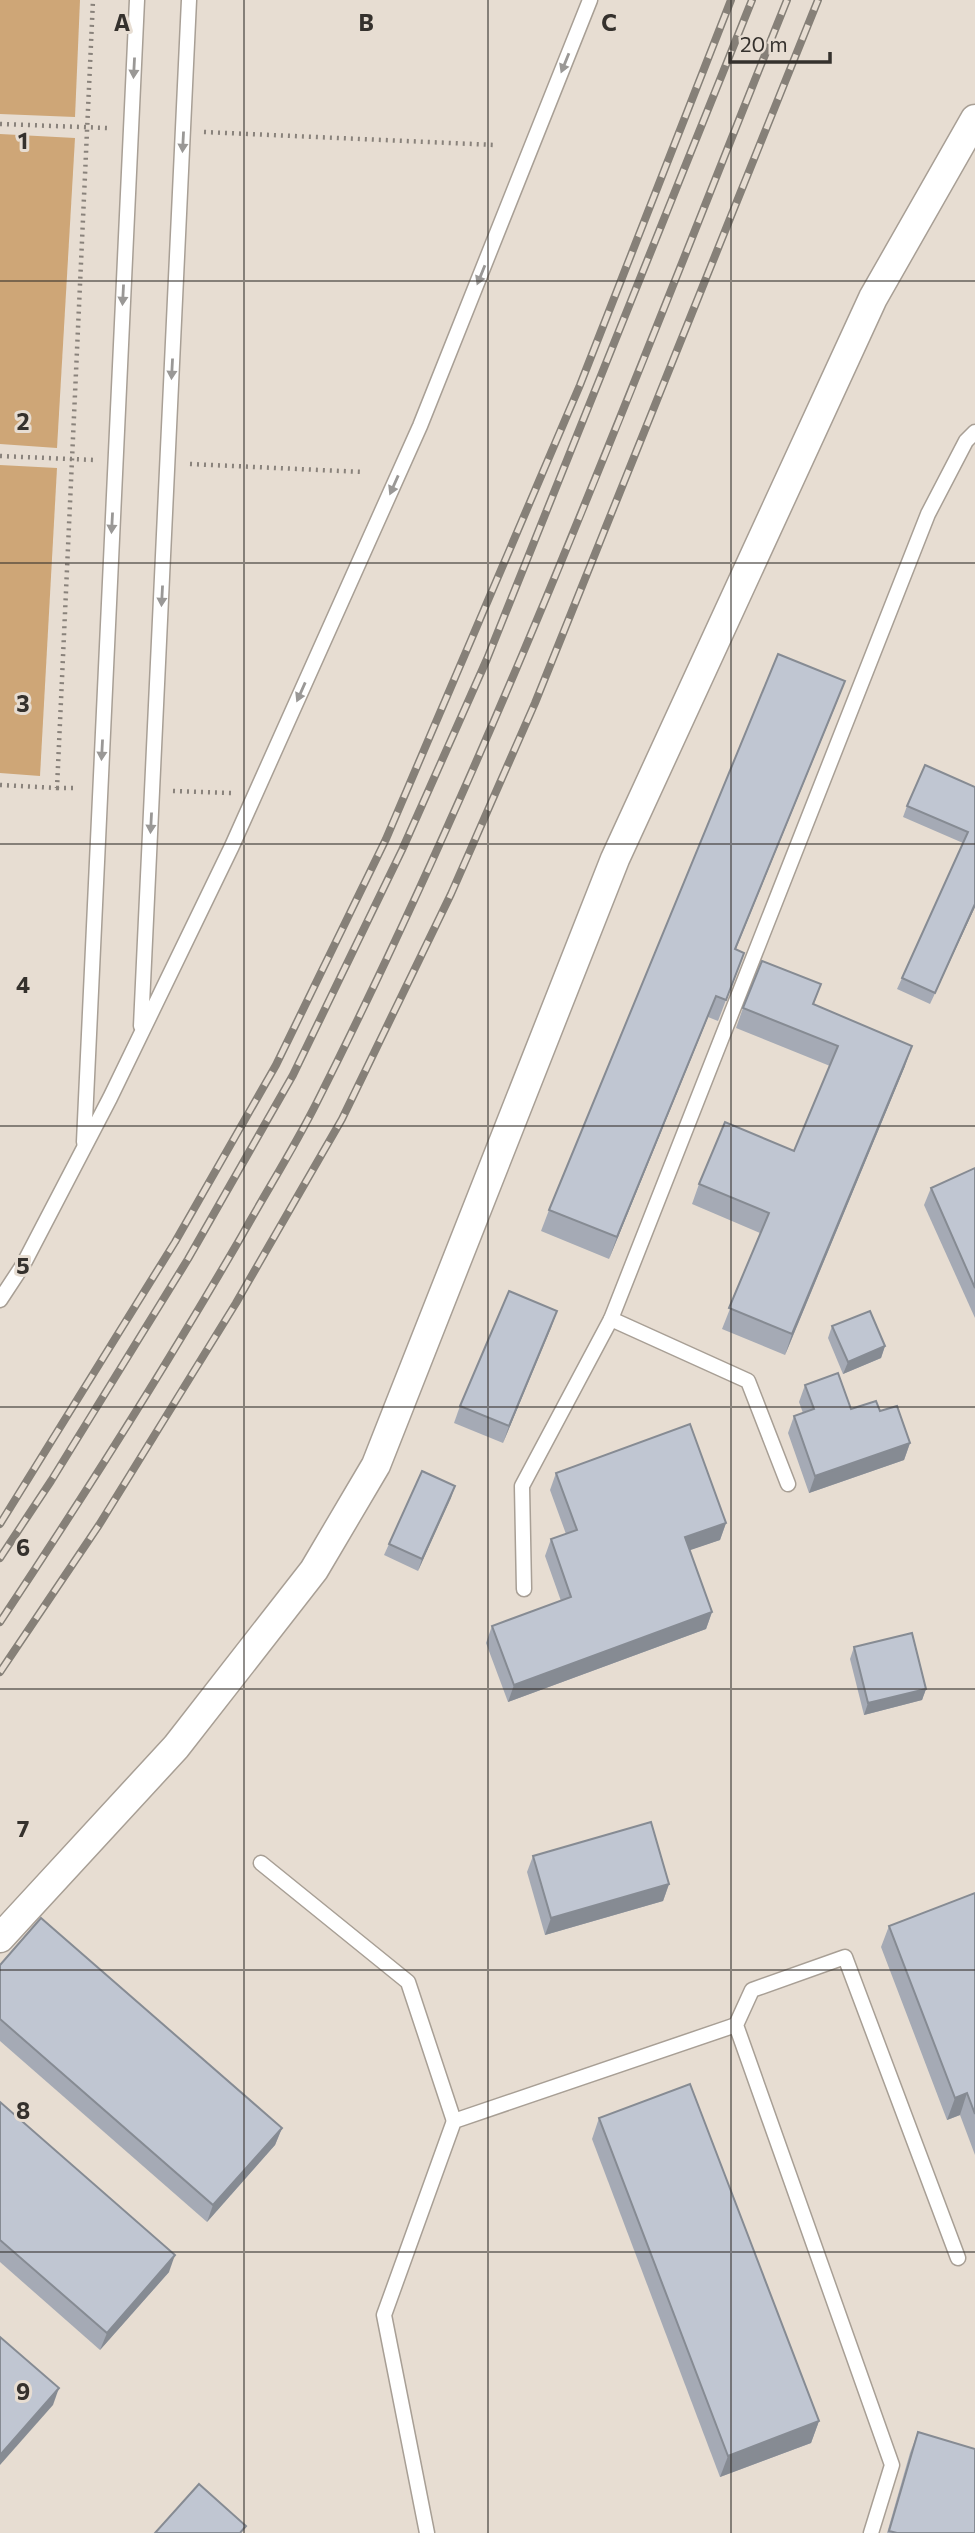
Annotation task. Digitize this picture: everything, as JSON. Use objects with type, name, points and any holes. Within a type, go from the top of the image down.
[{"type":"street","points":[[0,1938],[176,1747],[314,1570],[376,1465],[615,859],[873,298],[975,119]]},
{"type":"lane","points":[[84,1149],[137,0]]},
{"type":"lane","points":[[141,1034],[189,0]]},
{"type":"lane","points":[[0,1300],[23,1265],[84,1149],[232,846],[420,426],[590,0]]},
{"type":"lane","points":[[524,1589],[522,1486],[611,1319],[928,514],[966,441],[975,432]]},
{"type":"lane","points":[[611,1319],[748,1381],[788,1484]]},
{"type":"lane","points":[[261,1863],[408,1982],[454,2121],[384,2315],[427,2533]]},
{"type":"lane","points":[[871,2533],[892,2465],[736,2025],[752,1990],[845,1957],[958,2258]]},
{"type":"lane","points":[[454,2121],[736,2025]]},
{"type":"path","points":[[0,785],[57,788],[93,0]]},
{"type":"path","points":[[0,124],[131,130]]},
{"type":"path","points":[[183,131],[495,145]]},
{"type":"path","points":[[0,456],[115,461]]},
{"type":"path","points":[[168,463],[363,472]]},
{"type":"shaded area","points":[[0,0],[80,0],[75,117],[0,114]]},
{"type":"shaded area","points":[[0,134],[75,138],[57,448],[0,444]]},
{"type":"shaded area","points":[[0,465],[57,468],[40,776],[0,773]]},
{"type":"building","points":[[778,654],[845,681],[735,949],[744,953],[726,1000],[716,996],[617,1237],[549,1210]]},
{"type":"building","points":[[925,765],[975,787],[975,904],[935,993],[902,978],[968,832],[907,806]]},
{"type":"building","points":[[762,961],[821,984],[813,1004],[912,1046],[792,1334],[729,1308],[769,1213],[699,1184],[725,1122],[794,1151],[838,1046],[743,1008]]},
{"type":"building","points":[[975,1168],[975,1288],[931,1188]]},
{"type":"building","points":[[509,1291],[557,1311],[509,1426],[460,1406]]},
{"type":"building","points":[[870,1311],[885,1346],[848,1362],[832,1326]]},
{"type":"building","points":[[838,1373],[851,1409],[876,1401],[880,1411],[897,1406],[910,1443],[815,1476],[794,1416],[814,1409],[805,1385]]},
{"type":"building","points":[[690,1424],[726,1523],[685,1537],[712,1612],[514,1685],[492,1626],[571,1597],[551,1539],[577,1530],[556,1473]]},
{"type":"building","points":[[422,1471],[455,1486],[422,1559],[389,1544]]},
{"type":"building","points":[[912,1633],[926,1689],[868,1703],[854,1647]]},
{"type":"building","points":[[651,1822],[669,1884],[551,1918],[533,1856]]},
{"type":"building","points":[[975,1893],[975,2114],[967,2093],[955,2098],[889,1926]]},
{"type":"building","points":[[41,1918],[282,2128],[213,2205],[0,2019],[0,1965]]},
{"type":"building","points":[[690,2084],[819,2421],[728,2456],[599,2118]]},
{"type":"building","points":[[0,2102],[175,2255],[107,2333],[0,2240]]},
{"type":"building","points":[[0,2337],[59,2388],[0,2455]]},
{"type":"building","points":[[918,2432],[975,2449],[975,2533],[889,2531]]},
{"type":"building","points":[[199,2484],[246,2526],[240,2533],[155,2533]]},
{"type":"railway","points":[[0,1524],[175,1242],[276,1065],[386,839],[580,385],[731,0]]},
{"type":"railway","points":[[0,1558],[51,1481],[188,1259],[293,1075],[402,850],[487,659],[752,0]]},
{"type":"railway","points":[[0,1622],[124,1431],[241,1237],[308,1119],[383,967],[506,694],[564,556],[787,0]]},
{"type":"railway","points":[[0,1672],[99,1525],[236,1303],[342,1119],[451,894],[535,703],[818,0]]}]
